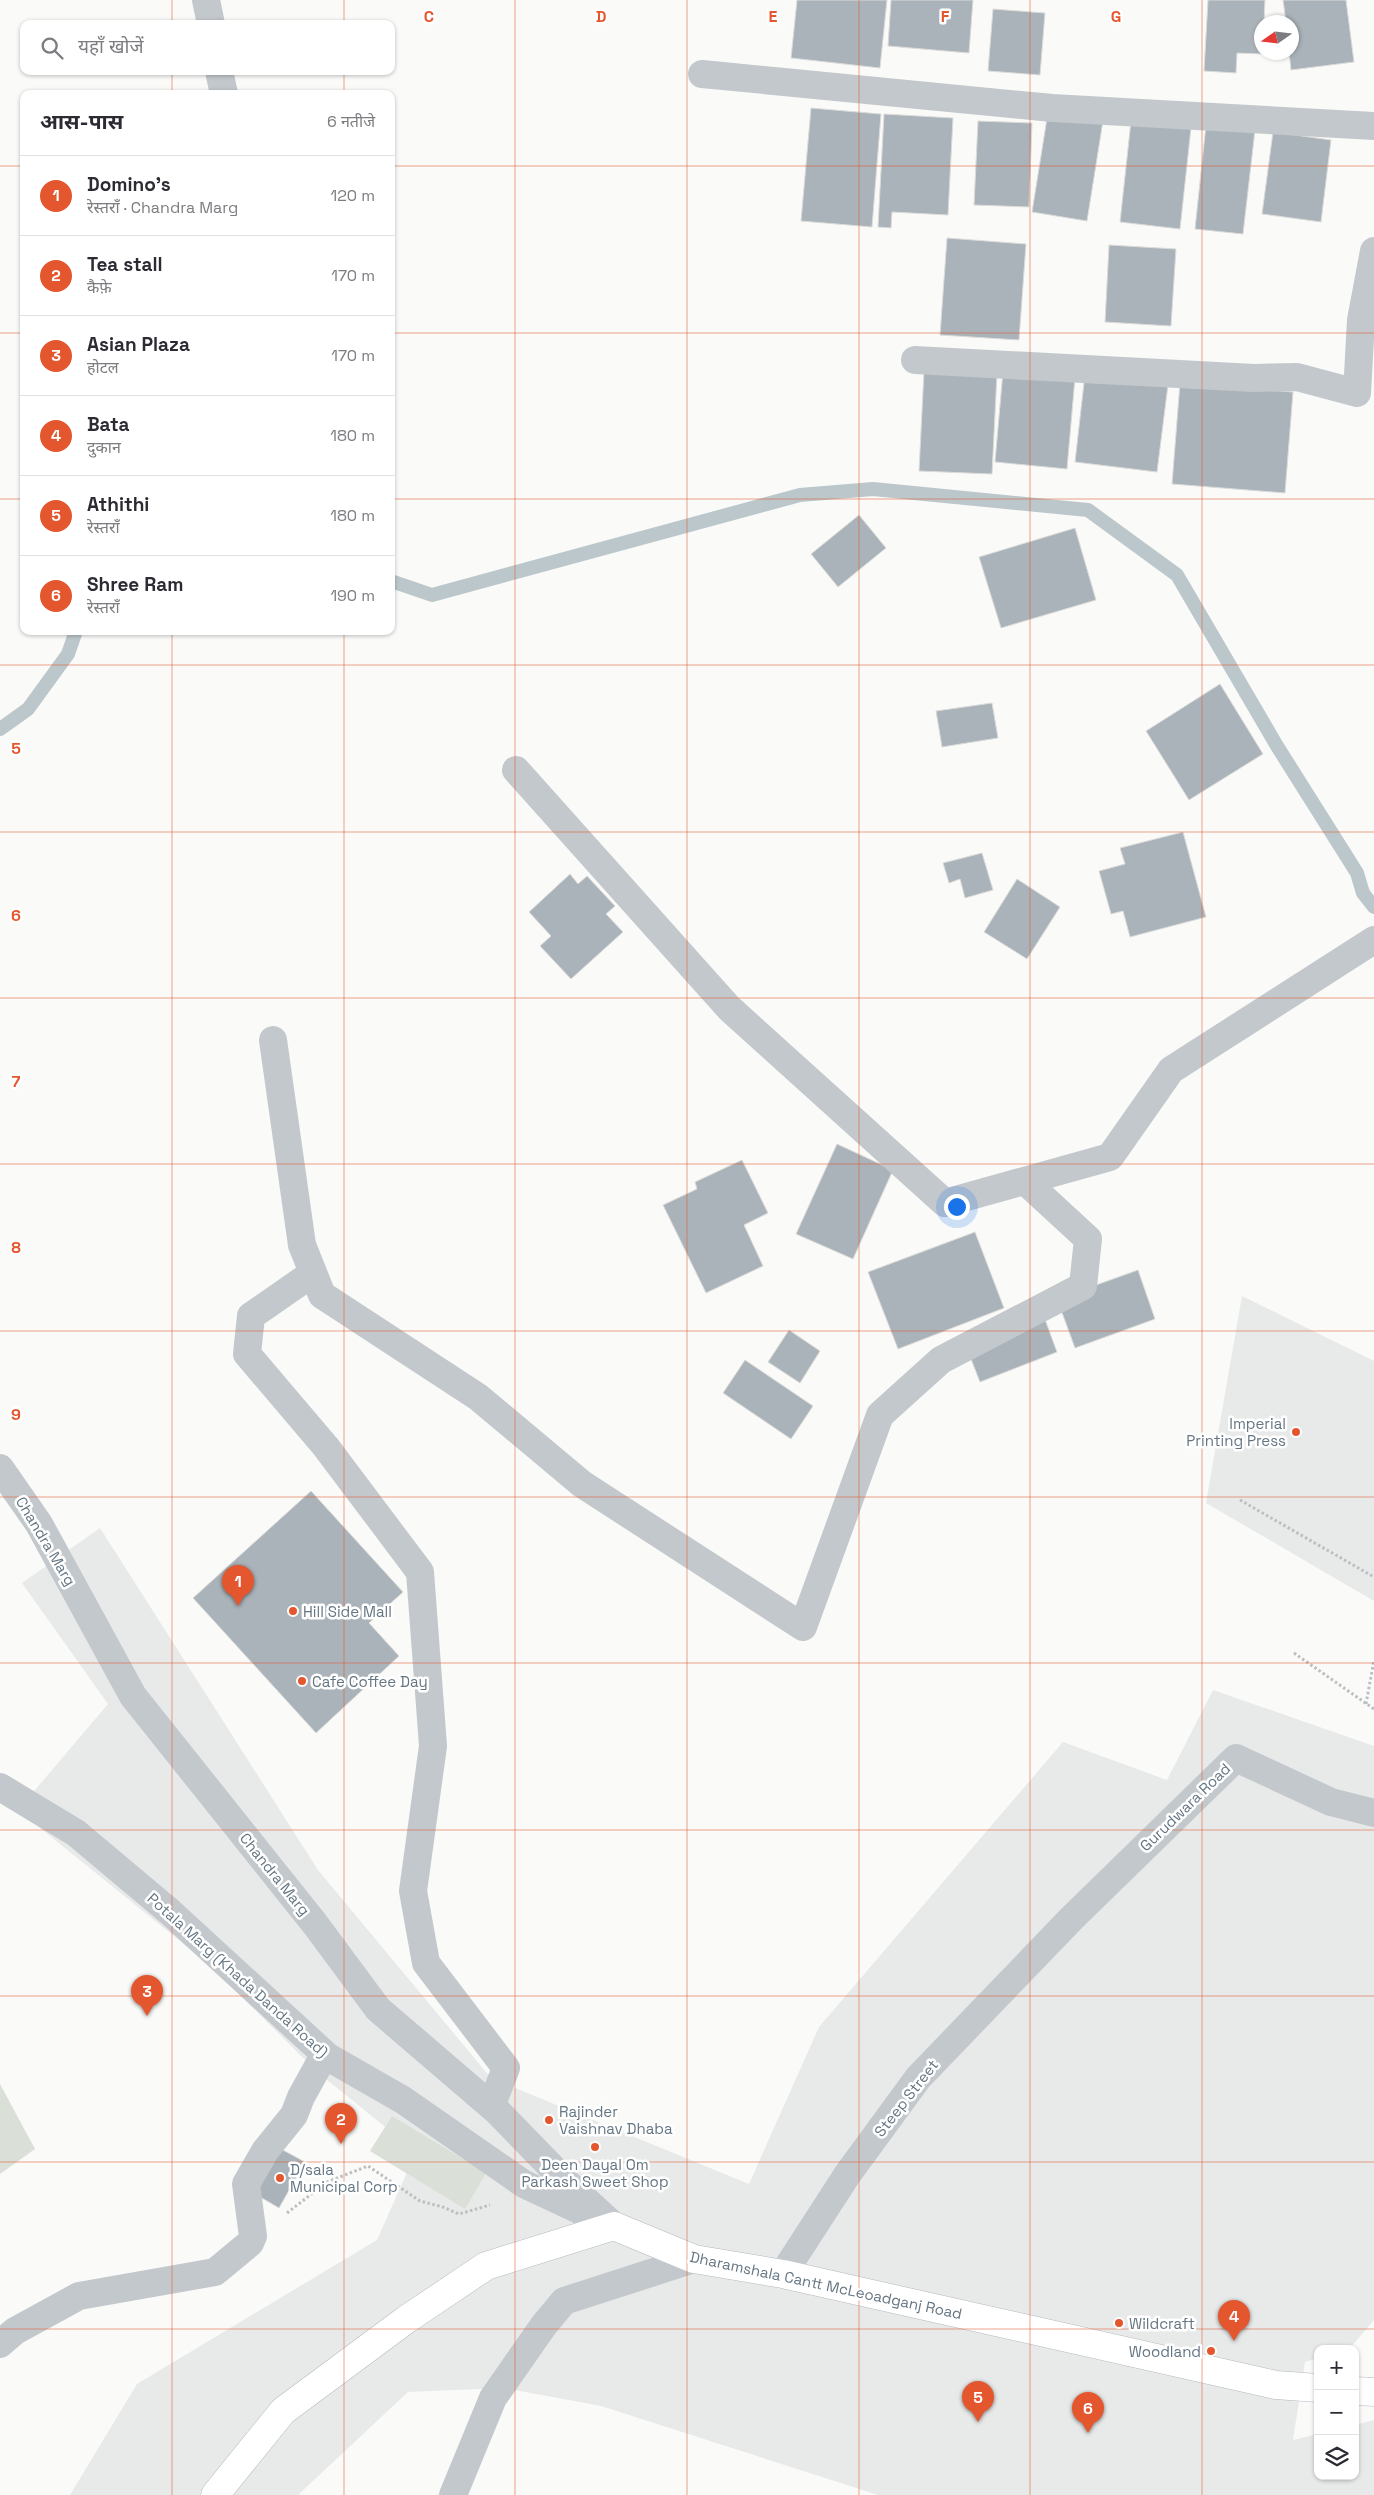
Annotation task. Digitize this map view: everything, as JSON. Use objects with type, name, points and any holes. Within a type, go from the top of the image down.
[{"type":"main road","name":"Dharamshala Cantt McLeoadganj Road","points":[[614,2226],[694,2259],[783,2274],[1276,2385],[1314,2388]]},
{"type":"main road","points":[[215,2495],[283,2411],[408,2319],[486,2266],[614,2226]]},
{"type":"main road","points":[[1359,2390],[1374,2392]]},
{"type":"street","points":[[206,0],[209,20]]},
{"type":"street","points":[[702,74],[1052,108],[1374,126]]},
{"type":"street","points":[[220,75],[223,90]]},
{"type":"street","points":[[915,360],[1254,378],[1297,377],[1357,393],[1361,320],[1374,251]]},
{"type":"street","points":[[516,770],[729,1008],[945,1203],[1110,1157],[1171,1070],[1374,940]]},
{"type":"street","points":[[273,1040],[302,1245],[322,1294],[478,1397],[582,1484],[804,1627],[880,1416],[940,1360],[1083,1286],[1088,1239],[1025,1181]]},
{"type":"street","points":[[313,1273],[250,1316],[247,1354],[326,1447],[420,1572],[433,1746],[413,1891],[426,1963],[506,2068],[492,2104],[498,2112]]},
{"type":"street","name":"Chandra Marg","points":[[0,1468],[39,1524],[133,1696],[315,1924],[378,2009],[498,2112],[566,2183],[614,2226]]},
{"type":"street","name":"Gurudwara Road","points":[[1071,1919],[1236,1758],[1331,1802],[1374,1813]]},
{"type":"street","name":"Potala Marg (Khada Danda Road)","points":[[0,1787],[76,1833],[170,1912],[328,2056],[403,2100],[524,2184],[614,2226]]},
{"type":"street","name":"Steep Street","points":[[783,2274],[847,2175],[918,2078],[1071,1919]]},
{"type":"street","points":[[0,2344],[15,2331],[79,2296],[215,2272],[250,2243],[253,2236],[246,2184],[266,2150],[294,2115],[300,2097],[322,2059],[328,2056]]},
{"type":"street","points":[[453,2495],[493,2398],[544,2325],[564,2301],[694,2259]]},
{"type":"path","points":[[1240,1500],[1374,1577]]},
{"type":"path","points":[[1294,1653],[1374,1709]]},
{"type":"path","points":[[1366,1704],[1374,1660]]},
{"type":"path","points":[[250,2243],[327,2182],[368,2166],[420,2201],[443,2207],[459,2214],[472,2212],[502,2202],[524,2184]]},
{"type":"shaded area","name":"Imperial Printing Press","points":[[1242,1296],[1374,1361],[1374,1601],[1206,1503]]},
{"type":"shaded area","points":[[100,1528],[318,1870],[491,2078],[749,2184],[819,2027],[1063,1742],[1167,1780],[1213,1690],[1374,1746],[1374,2320],[1353,2345],[1314,2345],[1314,2359],[1305,2362],[1293,2440],[1314,2435],[1314,2480],[1359,2480],[1359,2424],[1374,2420],[1374,2495],[878,2495],[601,2406],[504,2388],[408,2392],[298,2495],[70,2495],[137,2384],[377,2240],[416,2152],[315,2070],[212,1967],[18,1810],[108,1704],[22,1583]]},
{"type":"shaded area","points":[[0,2084],[35,2149],[0,2174]]},
{"type":"shaded area","points":[[392,2116],[486,2173],[465,2209],[370,2151]]},
{"type":"building","points":[[797,0],[887,0],[880,68],[791,58]]},
{"type":"building","points":[[891,0],[973,0],[969,53],[888,46]]},
{"type":"building","points":[[1208,0],[1265,0],[1264,15],[1254,15],[1254,54],[1237,53],[1236,73],[1204,71]]},
{"type":"building","points":[[1283,0],[1346,0],[1354,62],[1291,70],[1290,60],[1299,60],[1299,15],[1285,15]]},
{"type":"building","points":[[993,9],[1045,13],[1040,75],[988,71]]},
{"type":"building","points":[[811,108],[881,114],[872,227],[801,221]]},
{"type":"building","points":[[1048,112],[1103,121],[1087,221],[1032,212]]},
{"type":"building","points":[[884,114],[953,118],[948,215],[892,212],[891,228],[878,227]]},
{"type":"building","points":[[978,121],[1032,123],[1029,207],[974,205]]},
{"type":"building","points":[[1131,121],[1191,128],[1180,229],[1120,222]]},
{"type":"building","points":[[1206,125],[1255,130],[1243,234],[1195,229]]},
{"type":"building","points":[[1273,132],[1331,140],[1321,222],[1262,214]]},
{"type":"building","points":[[947,238],[1026,244],[1019,340],[940,335]]},
{"type":"building","points":[[1109,245],[1176,249],[1171,326],[1105,322]]},
{"type":"building","points":[[924,371],[997,374],[992,474],[919,471]]},
{"type":"building","points":[[1003,371],[1075,378],[1067,469],[995,462]]},
{"type":"building","points":[[1085,374],[1168,385],[1157,472],[1075,462]]},
{"type":"building","points":[[1180,383],[1293,392],[1285,493],[1172,484]]},
{"type":"building","points":[[859,515],[886,548],[838,587],[811,554]]},
{"type":"building","points":[[1075,528],[1096,600],[1001,628],[979,557]]},
{"type":"building","points":[[1220,684],[1263,754],[1189,800],[1146,731]]},
{"type":"building","points":[[992,703],[998,738],[942,747],[936,711]]},
{"type":"building","points":[[1183,832],[1206,917],[1130,937],[1123,911],[1111,914],[1099,871],[1125,864],[1120,848]]},
{"type":"building","points":[[982,853],[993,890],[965,898],[960,879],[949,883],[943,863]]},
{"type":"building","points":[[570,874],[578,884],[587,876],[615,906],[606,914],[623,932],[571,979],[540,946],[551,936],[529,912]]},
{"type":"building","points":[[1017,879],[1060,907],[1027,959],[984,932]]},
{"type":"building","points":[[837,1144],[893,1170],[853,1259],[796,1234]]},
{"type":"building","points":[[742,1160],[768,1213],[744,1225],[763,1266],[706,1293],[663,1205],[697,1189],[695,1182]]},
{"type":"building","points":[[975,1232],[1004,1308],[898,1349],[868,1272]]},
{"type":"building","points":[[1138,1270],[1155,1319],[1075,1348],[1057,1299]]},
{"type":"building","points":[[1040,1306],[1057,1352],[980,1382],[962,1336]]},
{"type":"building","points":[[789,1330],[820,1351],[800,1383],[768,1362]]},
{"type":"building","points":[[745,1360],[813,1406],[791,1439],[723,1393]]},
{"type":"building","name":"Hill Side Mall","points":[[311,1491],[403,1592],[369,1623],[399,1656],[316,1733],[193,1598]]},
{"type":"building","name":"D/sala Municipal Corp","points":[[281,2149],[305,2162],[279,2208],[255,2194]]},
{"type":"waterway","points":[[395,582],[432,595],[800,495],[873,489],[1088,510],[1177,575],[1277,746],[1357,873],[1363,893],[1374,907]]},
{"type":"waterway","points":[[0,729],[28,709],[68,654],[75,635]]},
{"type":"place","name":"Imperial Printing Press","points":[[1296,1432]]},
{"type":"place","name":"Domino's","points":[[238,1606]]},
{"type":"place","name":"Hill Side Mall","points":[[293,1611]]},
{"type":"place","name":"Cafe Coffee Day","points":[[302,1681]]},
{"type":"place","name":"Asian Plaza","points":[[147,2016]]},
{"type":"place","name":"Rajinder Vaishnav Dhaba","points":[[549,2120]]},
{"type":"place","name":"Tea stall","points":[[341,2144]]},
{"type":"place","name":"Deen Dayal Om Parkash Sweet Shop","points":[[595,2147]]},
{"type":"place","name":"D/sala Municipal Corp","points":[[280,2178]]},
{"type":"place","name":"Wildcraft","points":[[1119,2323]]},
{"type":"place","name":"Bata","points":[[1234,2341]]},
{"type":"place","name":"Woodland","points":[[1211,2351]]},
{"type":"place","name":"Athithi","points":[[978,2422]]},
{"type":"place","name":"Shree Ram","points":[[1088,2433]]}]
